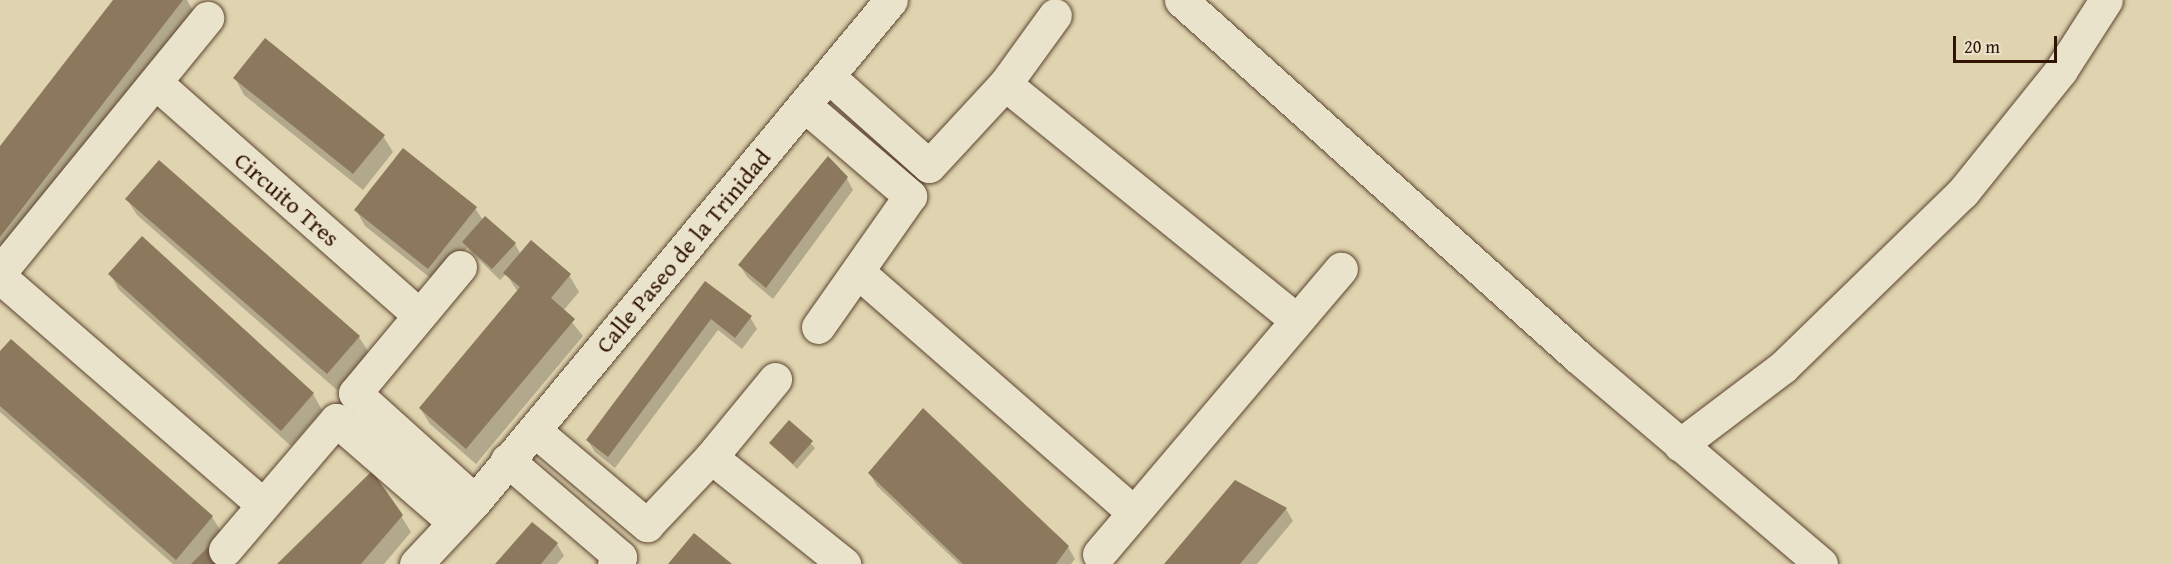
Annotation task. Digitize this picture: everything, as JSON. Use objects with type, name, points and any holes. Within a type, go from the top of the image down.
[{"type":"street","name":"Calle Paseo de la Trinidad","points":[[416,564],[465,512],[891,0]]},
{"type":"street","points":[[1181,0],[1680,446],[1821,564]]},
{"type":"street","points":[[1680,446],[1783,367],[1963,192],[2061,70],[2106,0]]},
{"type":"street","points":[[828,76],[929,166],[1005,84],[1055,15]]},
{"type":"street","points":[[0,272],[207,18]]},
{"type":"street","name":"Circuito Tres","points":[[156,83],[418,314]]},
{"type":"street","points":[[1005,84],[1296,320]]},
{"type":"street","points":[[804,105],[909,196],[818,327]]},
{"type":"street","points":[[460,267],[418,314],[355,393],[465,512]]},
{"type":"street","points":[[1099,554],[1341,269]]},
{"type":"street","points":[[858,272],[1134,512]]},
{"type":"street","points":[[0,277],[262,504]]},
{"type":"street","points":[[534,430],[647,525],[711,458],[775,379]]},
{"type":"street","points":[[225,550],[336,420],[465,512]]},
{"type":"street","points":[[711,458],[844,564]]},
{"type":"street","points":[[507,460],[620,557],[614,564]]},
{"type":"building","points":[[113,0],[183,0],[0,237],[0,146]]},
{"type":"building","points":[[265,38],[385,135],[353,174],[233,78]]},
{"type":"building","points":[[403,148],[477,207],[428,269],[354,210]]},
{"type":"building","points":[[828,156],[848,177],[766,288],[738,265]]},
{"type":"building","points":[[159,160],[360,336],[327,374],[125,199]]},
{"type":"building","points":[[485,216],[516,243],[492,269],[462,242]]},
{"type":"building","points":[[142,236],[314,393],[281,431],[108,274]]},
{"type":"building","points":[[531,240],[571,274],[551,298],[575,319],[466,449],[419,408],[520,287],[503,273]]},
{"type":"building","points":[[705,281],[752,316],[735,338],[711,319],[608,457],[586,440]]},
{"type":"building","points":[[11,339],[213,516],[176,560],[0,406],[0,351]]},
{"type":"building","points":[[923,408],[1069,546],[1056,564],[963,564],[868,473]]},
{"type":"building","points":[[789,420],[813,441],[793,464],[769,443]]},
{"type":"building","points":[[372,471],[403,515],[361,564],[277,564]]},
{"type":"building","points":[[1235,480],[1287,508],[1240,564],[1164,564]]},
{"type":"building","points":[[532,522],[558,543],[541,564],[495,564]]},
{"type":"building","points":[[694,533],[732,564],[668,564]]},
{"type":"building","points":[[208,547],[224,564],[191,564]]}]
